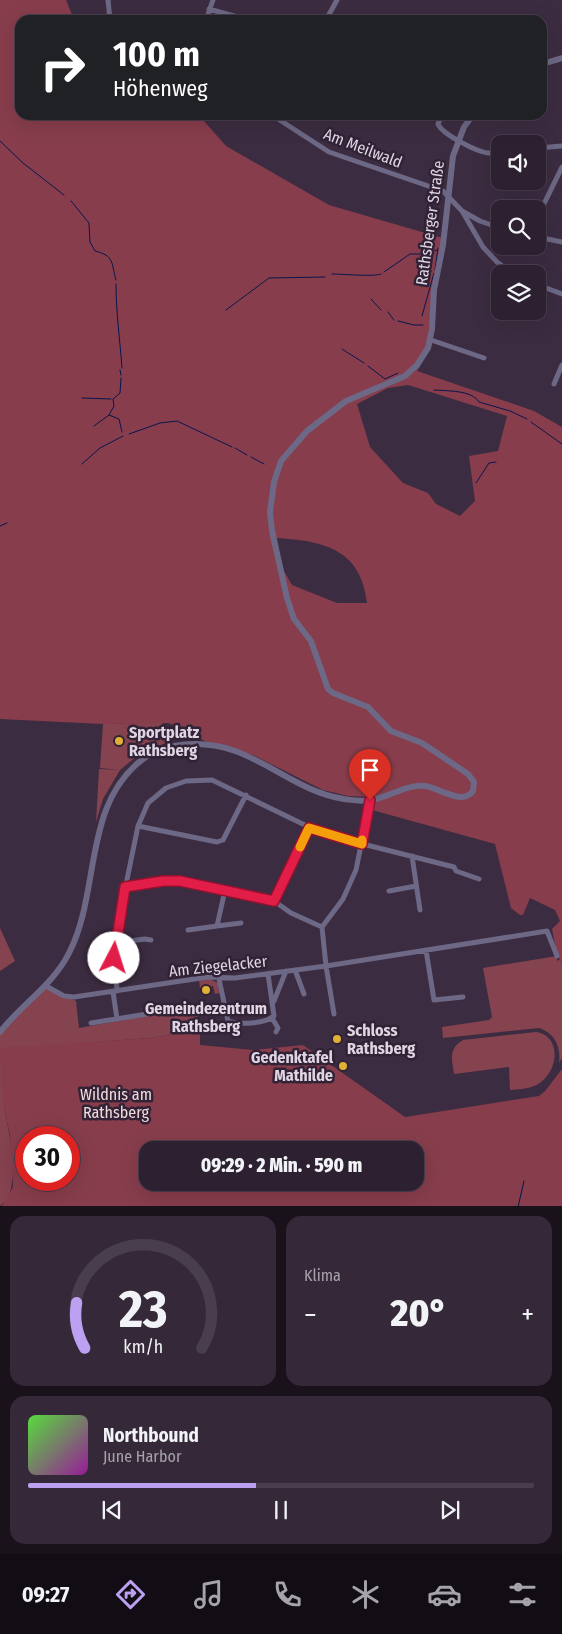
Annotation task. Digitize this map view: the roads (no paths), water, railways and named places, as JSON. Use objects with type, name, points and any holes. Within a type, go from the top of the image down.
[{"type":"street","points":[[108,0],[110,15]]},
{"type":"street","points":[[207,15],[213,0]]},
{"type":"street","points":[[329,15],[337,0]]},
{"type":"street","points":[[209,9],[230,15]]},
{"type":"street","points":[[547,62],[562,58]]},
{"type":"street","name":"Am Meilwald","points":[[281,120],[329,152],[416,181],[449,195]]},
{"type":"street","points":[[440,120],[438,124],[440,129],[487,153],[491,153]]},
{"type":"street","name":"Rathsberger Straße","points":[[370,800],[418,786],[438,789],[460,798],[470,795],[474,786],[470,776],[417,741],[391,731],[368,707],[333,693],[324,681],[311,641],[294,619],[289,605],[272,531],[270,512],[274,482],[281,461],[307,431],[333,410],[364,392],[405,376],[421,359],[431,340],[434,290],[443,245],[453,156],[459,139],[470,120]]},
{"type":"street","points":[[546,147],[562,146]]},
{"type":"street","points":[[546,200],[562,167]]},
{"type":"street","points":[[449,195],[462,211],[483,247],[501,265]]},
{"type":"street","points":[[462,211],[491,225]]},
{"type":"street","points":[[546,238],[562,242]]},
{"type":"street","points":[[546,288],[562,294]]},
{"type":"street","points":[[431,340],[484,358]]},
{"type":"street","points":[[554,384],[560,376],[562,365]]},
{"type":"street","points":[[0,1032],[46,986],[61,967],[78,935],[102,824],[110,798],[124,776],[143,759],[173,746],[191,744],[221,746],[258,760],[321,792],[341,798],[370,800],[356,870],[343,899],[322,927],[334,1014]]},
{"type":"street","points":[[117,1019],[114,943],[125,887],[138,826],[148,803],[166,788],[186,781],[212,780],[246,795],[309,828],[362,844],[454,867],[456,871],[479,879]]},
{"type":"street","points":[[138,826],[218,842],[223,840],[246,795]]},
{"type":"street","points":[[274,901],[309,828]]},
{"type":"street","points":[[412,856],[420,910]]},
{"type":"street","points":[[125,887],[172,881],[225,890],[274,901],[291,913],[322,927]]},
{"type":"street","points":[[389,891],[416,886]]},
{"type":"street","points":[[218,926],[225,890]]},
{"type":"street","points":[[188,930],[241,923]]},
{"type":"street","name":"Am Ziegelacker","points":[[46,986],[64,996],[74,998],[208,977],[219,978],[268,974],[326,966],[547,931],[557,956]]},
{"type":"street","points":[[114,943],[151,940]]},
{"type":"street","points":[[426,950],[434,1000],[463,997]]},
{"type":"street","points":[[295,970],[304,994]]},
{"type":"street","points":[[276,1032],[278,1028],[272,1018],[274,1004],[286,971]]},
{"type":"street","points":[[268,974],[274,1004]]},
{"type":"street","points":[[219,978],[228,1021],[254,1022],[272,1018]]},
{"type":"street","points":[[91,1023],[147,1014]]},
{"type":"waterway","points":[[0,141],[23,163],[64,195]]},
{"type":"waterway","points":[[71,201],[89,223],[90,242],[95,251],[106,255],[111,261],[116,280]]},
{"type":"waterway","points":[[435,270],[438,248]]},
{"type":"waterway","points":[[428,253],[437,250]]},
{"type":"waterway","points":[[384,272],[410,254],[422,254]]},
{"type":"waterway","points":[[422,316],[434,273]]},
{"type":"waterway","points":[[332,274],[381,274]]},
{"type":"waterway","points":[[226,310],[269,278],[325,277]]},
{"type":"waterway","points":[[116,284],[122,368]]},
{"type":"waterway","points":[[371,299],[381,310]]},
{"type":"waterway","points":[[388,312],[394,320]]},
{"type":"waterway","points":[[398,321],[423,325]]},
{"type":"waterway","points":[[342,349],[364,363]]},
{"type":"waterway","points":[[368,366],[385,379],[398,373]]},
{"type":"waterway","points":[[120,370],[121,375]]},
{"type":"waterway","points":[[121,378],[120,393],[113,399],[114,406],[109,415],[119,419],[122,432]]},
{"type":"waterway","points":[[434,390],[465,393],[476,398],[479,402],[510,411],[527,419]]},
{"type":"waterway","points":[[82,398],[111,399]]},
{"type":"waterway","points":[[94,426],[109,415]]},
{"type":"waterway","points":[[129,434],[160,423],[177,421],[232,447]]},
{"type":"waterway","points":[[531,422],[562,444]]},
{"type":"waterway","points":[[82,464],[100,448],[123,436]]},
{"type":"waterway","points":[[235,448],[247,455]]},
{"type":"waterway","points":[[251,457],[264,464]]},
{"type":"waterway","points":[[476,483],[489,463],[496,462]]},
{"type":"waterway","points":[[0,526],[7,523]]},
{"type":"waterway","points":[[518,1206],[524,1181]]},
{"type":"place","name":"Sportplatz Rathsberg","points":[[119,741]]},
{"type":"place","name":"Gemeindezentrum Rathsberg","points":[[206,990]]},
{"type":"place","name":"Schloss Rathsberg","points":[[337,1039]]},
{"type":"place","name":"Gedenktafel Mathilde","points":[[343,1066]]},
{"type":"park label","name":"Wildnis am Rathsberg","points":[[116,1103]]}]
